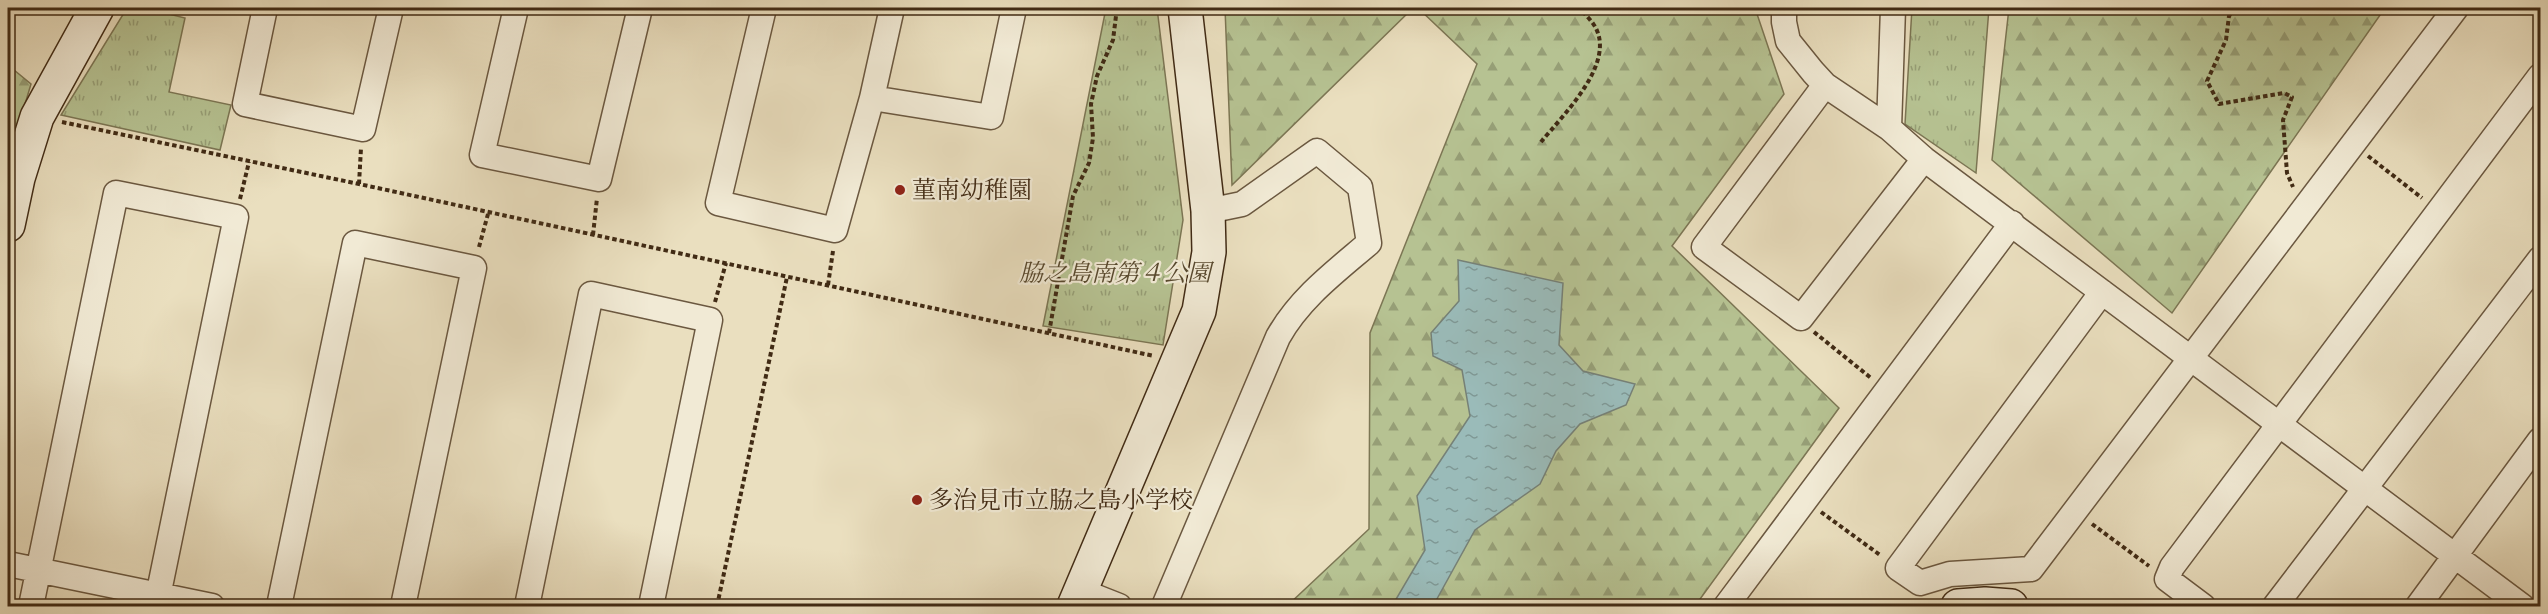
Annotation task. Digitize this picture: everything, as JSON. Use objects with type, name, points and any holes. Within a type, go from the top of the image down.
[{"type":"street","points":[[8,225],[18,178],[37,117],[97,8]]},
{"type":"street","points":[[265,8],[245,104],[363,129],[391,8]]},
{"type":"street","points":[[516,8],[482,154],[599,179],[640,8]]},
{"type":"street","points":[[764,8],[718,203],[835,230],[872,98],[892,8]]},
{"type":"street","points":[[872,98],[991,117],[1014,8]]},
{"type":"street","points":[[1119,606],[1078,599],[1199,310],[1209,252],[1208,211],[1185,8]]},
{"type":"street","points":[[1784,8],[1788,41],[1825,85],[1888,128],[1924,159],[2522,606]]},
{"type":"street","points":[[1888,128],[1893,8]]},
{"type":"street","points":[[2102,292],[1898,568],[1920,583],[1950,574],[2031,569],[2456,8]]},
{"type":"street","points":[[2203,606],[2167,579],[2172,567],[2277,424],[2541,76]]},
{"type":"street","points":[[1825,85],[1704,247],[1801,318],[1924,159]]},
{"type":"street","points":[[1164,606],[1289,318],[1305,299],[1369,243],[1360,187],[1317,151],[1242,204],[1208,211]]},
{"type":"street","points":[[31,606],[116,193],[236,217],[158,601]]},
{"type":"street","points":[[1726,606],[1804,500],[1889,391],[2012,223]]},
{"type":"street","points":[[279,606],[355,243],[474,268],[403,606]]},
{"type":"street","points":[[2275,606],[2367,490],[2541,259]]},
{"type":"street","points":[[527,606],[591,294],[710,320],[651,606]]},
{"type":"street","points":[[2418,606],[2541,440]]},
{"type":"street","points":[[8,564],[158,601],[212,606]]},
{"type":"street","points":[[1958,606],[1985,604],[2011,606]]},
{"type":"path","points":[[1049,333],[1073,196],[1090,154],[1093,138],[1091,104],[1097,76],[1113,40],[1117,8]]},
{"type":"path","points":[[1541,142],[1593,76],[1600,51],[1595,27],[1579,8]]},
{"type":"path","points":[[2235,8],[2229,16],[2226,40],[2207,81],[2219,104],[2284,93],[2292,97],[2283,120],[2287,173],[2296,193],[2307,203]]},
{"type":"path","points":[[37,117],[359,184],[488,214],[726,263],[1179,362]]},
{"type":"path","points":[[359,184],[363,129]]},
{"type":"path","points":[[2353,144],[2439,211]]},
{"type":"path","points":[[236,217],[249,162]]},
{"type":"path","points":[[593,235],[599,179]]},
{"type":"path","points":[[474,268],[488,214]]},
{"type":"path","points":[[828,286],[835,230]]},
{"type":"path","points":[[710,320],[726,263]]},
{"type":"path","points":[[717,606],[787,277]]},
{"type":"path","points":[[1801,318],[1803,324],[1889,391]]},
{"type":"path","points":[[1804,500],[1898,568]]},
{"type":"path","points":[[2076,512],[2167,579]]},
{"type":"green space","points":[[127,8],[145,8],[185,18],[169,92],[231,105],[220,150],[61,115]]},
{"type":"green space","name":"脇之島南第４公園","points":[[1106,8],[1157,8],[1183,220],[1163,345],[1043,326]]},
{"type":"green space","points":[[1225,8],[1413,8],[1232,185]]},
{"type":"green space","points":[[1418,8],[1755,8],[1784,94],[1672,246],[1839,408],[1695,606],[1287,606],[1369,529],[1370,333],[1477,64]]},
{"type":"green space","points":[[1912,8],[1989,8],[1976,173],[1905,124]]},
{"type":"green space","points":[[2009,8],[2385,8],[2172,313],[1992,160]]},
{"type":"green space","points":[[8,65],[31,84],[8,161]]},
{"type":"water","points":[[1458,260],[1563,283],[1559,345],[1583,371],[1635,384],[1626,405],[1580,424],[1556,451],[1540,484],[1475,530],[1433,606],[1392,606],[1425,550],[1417,496],[1470,416],[1462,370],[1433,356],[1431,333],[1459,301]]},
{"type":"place","name":"菫南幼稚園","points":[[900,190]]},
{"type":"place","name":"多治見市立脇之島小学校","points":[[917,500]]}]
